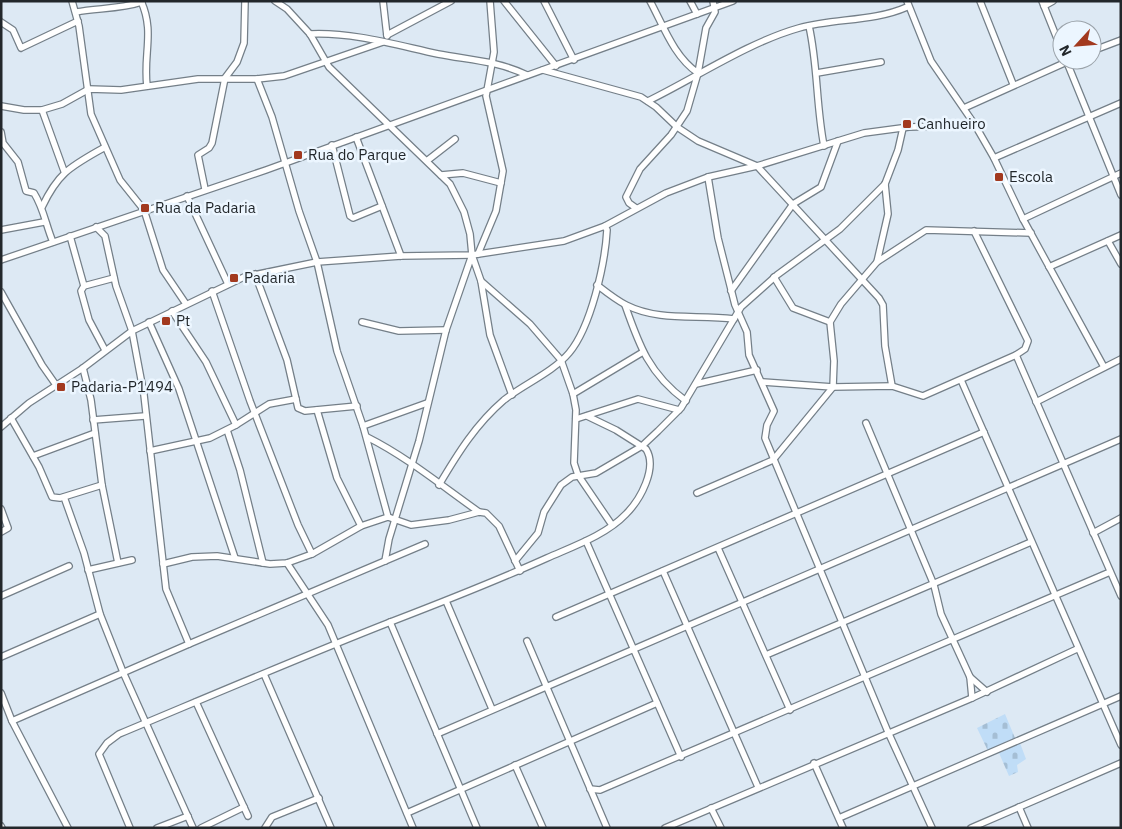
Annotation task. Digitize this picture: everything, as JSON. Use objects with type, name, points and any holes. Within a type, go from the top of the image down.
[{"type":"street","points":[[72,1],[78,20],[91,114],[120,180],[144,210],[163,270],[186,304]]},
{"type":"street","points":[[205,189],[198,154],[212,143],[225,78],[237,62],[244,42],[245,1]]},
{"type":"street","points":[[275,1],[286,9],[310,34],[326,62],[428,160],[450,184],[464,212],[481,281],[490,335],[512,395]]},
{"type":"street","points":[[383,1],[387,34],[385,42]]},
{"type":"street","points":[[387,34],[451,1]]},
{"type":"street","points":[[385,561],[446,330],[475,254],[496,211],[502,183],[502,171],[486,96],[486,89],[494,62],[490,1]]},
{"type":"street","points":[[504,1],[556,66]]},
{"type":"street","points":[[544,1],[574,60]]},
{"type":"street","points":[[650,1],[686,63],[698,74]]},
{"type":"street","points":[[690,1],[697,14]]},
{"type":"street","points":[[1,260],[286,162],[486,89],[664,28],[715,4],[733,1]]},
{"type":"street","points":[[980,1],[1013,84]]},
{"type":"street","points":[[1052,1],[1043,4],[1052,26]]},
{"type":"street","points":[[76,12],[129,6],[142,2],[150,29],[145,69],[147,86]]},
{"type":"street","points":[[636,208],[626,200],[640,169],[677,127],[687,111],[698,74],[706,28],[715,4]]},
{"type":"street","points":[[648,101],[778,35],[809,26],[881,16],[907,4],[931,61],[964,108],[994,158],[1023,219],[1104,367]]},
{"type":"street","points":[[1,22],[13,30],[21,48],[78,20]]},
{"type":"street","points":[[809,26],[817,73],[818,110],[824,146]]},
{"type":"street","points":[[310,34],[342,34],[440,54],[494,62],[527,75]]},
{"type":"street","points":[[1102,48],[1121,40]]},
{"type":"street","points":[[1,106],[24,110],[42,110],[62,104],[89,89],[121,90],[198,79],[257,80],[284,76],[385,42]]},
{"type":"street","points":[[817,73],[881,62]]},
{"type":"street","points":[[964,108],[1052,67]]},
{"type":"street","points":[[543,70],[627,93],[648,101],[677,127],[698,141],[757,166],[775,188],[793,204],[871,287],[882,305],[885,346],[892,386]]},
{"type":"street","points":[[1071,70],[1121,195]]},
{"type":"street","points":[[257,80],[286,162],[299,211],[317,262],[330,324],[345,380],[357,406],[367,437],[388,517],[395,522],[411,525],[449,520],[479,512],[486,513],[494,518],[520,571]]},
{"type":"street","points":[[994,158],[1121,103]]},
{"type":"street","points":[[42,110],[64,171]]},
{"type":"street","points":[[1,427],[28,403],[83,368],[132,331],[212,291],[255,274],[317,262],[401,256],[475,254],[564,241],[605,226],[666,193],[708,177],[757,166],[838,140],[864,133],[903,128],[974,125]]},
{"type":"street","points":[[515,561],[538,533],[544,512],[561,485],[572,477],[596,473],[642,446],[686,401],[738,312],[774,277],[826,240],[856,215],[885,184],[898,150],[903,128]]},
{"type":"street","points":[[1,132],[3,143],[18,162],[26,191],[34,193],[42,207],[44,222],[53,242]]},
{"type":"street","points":[[356,137],[401,256]]},
{"type":"street","points":[[428,160],[454,139]]},
{"type":"street","points":[[731,290],[793,204],[820,187],[838,140]]},
{"type":"street","points":[[332,145],[350,216],[353,218],[382,206]]},
{"type":"street","points":[[42,207],[50,189],[64,171],[105,147]]},
{"type":"street","points":[[441,175],[463,173],[502,183]]},
{"type":"street","points":[[1023,219],[1121,173]]},
{"type":"street","points":[[708,177],[718,238],[731,290],[747,332],[749,355],[763,382],[774,411],[765,431],[773,460],[866,676],[888,732],[932,828]]},
{"type":"street","points":[[877,262],[888,214],[885,184]]},
{"type":"street","points":[[187,196],[228,284]]},
{"type":"street","points":[[1,230],[44,222]]},
{"type":"street","points":[[440,484],[473,431],[512,395],[561,360],[577,341],[597,285],[606,245],[605,226]]},
{"type":"street","points":[[96,227],[106,236],[114,278],[132,331],[142,381],[168,597],[189,644]]},
{"type":"street","points":[[697,493],[773,460],[833,387],[834,360],[830,322],[841,304],[877,262],[926,230],[1031,234]]},
{"type":"street","points":[[763,382],[833,387],[892,386],[924,396],[1016,355],[1025,349],[1028,341],[974,231]]},
{"type":"street","points":[[1050,267],[1121,235]]},
{"type":"street","points":[[70,236],[84,286]]},
{"type":"street","points":[[1108,241],[1121,264]]},
{"type":"street","points":[[255,274],[284,352],[301,411],[357,406]]},
{"type":"street","points":[[774,277],[793,308],[830,322]]},
{"type":"street","points":[[105,350],[89,320],[81,291],[84,286],[114,278]]},
{"type":"street","points":[[481,281],[530,324],[561,360],[573,394],[576,419],[574,463],[578,475],[612,525]]},
{"type":"street","points":[[597,285],[625,305],[664,316],[734,319]]},
{"type":"street","points":[[212,291],[255,413],[312,554]]},
{"type":"street","points":[[1,292],[56,385]]},
{"type":"street","points":[[625,305],[633,331],[643,352],[662,382],[686,401]]},
{"type":"street","points":[[172,311],[206,362],[236,425]]},
{"type":"street","points":[[150,322],[179,389],[235,558]]},
{"type":"street","points":[[362,322],[399,331],[446,330]]},
{"type":"street","points":[[573,394],[643,352]]},
{"type":"street","points":[[1016,355],[1121,596]]},
{"type":"street","points":[[1036,402],[1121,359]]},
{"type":"street","points":[[83,368],[91,400],[102,485],[118,562]]},
{"type":"street","points":[[696,384],[757,370]]},
{"type":"street","points":[[961,380],[1009,487],[1077,649],[1121,745]]},
{"type":"street","points":[[150,451],[196,441],[227,430],[269,404],[296,399]]},
{"type":"street","points":[[576,419],[638,399],[679,410]]},
{"type":"street","points":[[363,426],[427,402]]},
{"type":"street","points":[[317,410],[337,478],[361,526]]},
{"type":"street","points":[[93,420],[145,416]]},
{"type":"street","points":[[130,828],[99,754],[107,743],[119,734],[335,644],[520,571],[586,541],[626,514],[643,490],[650,459],[649,454],[642,446],[616,430],[587,416]]},
{"type":"street","points":[[11,418],[33,456],[52,497],[64,497],[102,485]]},
{"type":"street","points":[[866,423],[934,585],[941,614],[970,677],[972,698]]},
{"type":"street","points":[[227,430],[240,470],[264,563]]},
{"type":"street","points":[[556,617],[984,432]]},
{"type":"street","points":[[33,456],[95,433]]},
{"type":"street","points":[[367,437],[406,458],[479,512]]},
{"type":"street","points":[[437,734],[910,528],[1121,439]]},
{"type":"street","points":[[64,497],[100,614],[123,672],[193,828]]},
{"type":"street","points":[[1,509],[8,528],[1,532]]},
{"type":"street","points":[[164,564],[192,557],[217,556],[264,563],[287,563],[312,554],[361,526],[388,517]]},
{"type":"street","points":[[1092,533],[1121,518]]},
{"type":"street","points":[[586,541],[680,757]]},
{"type":"street","points":[[766,655],[934,585],[1031,542]]},
{"type":"street","points":[[12,722],[123,672],[425,544]]},
{"type":"street","points":[[718,548],[790,710]]},
{"type":"street","points":[[88,570],[132,560]]},
{"type":"street","points":[[287,563],[306,594],[322,614],[413,828]]},
{"type":"street","points":[[1,596],[69,566]]},
{"type":"street","points":[[663,571],[758,787]]},
{"type":"street","points":[[590,789],[600,790],[680,757],[1110,572]]},
{"type":"street","points":[[446,601],[492,709]]},
{"type":"street","points":[[1,657],[100,614]]},
{"type":"street","points":[[390,622],[477,828]]},
{"type":"street","points":[[527,641],[607,828]]},
{"type":"street","points":[[665,828],[814,763],[986,692],[1077,649]]},
{"type":"street","points":[[264,674],[331,828]]},
{"type":"street","points":[[970,677],[986,692]]},
{"type":"street","points":[[1,693],[12,722],[68,828]]},
{"type":"street","points":[[839,818],[913,788],[1121,696]]},
{"type":"street","points":[[196,702],[248,816]]},
{"type":"street","points":[[407,813],[657,702]]},
{"type":"street","points":[[814,763],[843,828]]},
{"type":"street","points":[[971,828],[1121,763]]},
{"type":"street","points":[[516,765],[543,828]]},
{"type":"street","points":[[594,799],[600,790]]},
{"type":"street","points":[[265,828],[272,817],[319,798]]},
{"type":"street","points":[[201,828],[244,807]]},
{"type":"street","points":[[1018,807],[1028,828]]},
{"type":"street","points":[[711,808],[721,828]]},
{"type":"street","points":[[157,828],[188,816]]},
{"type":"green space","points":[[1005,714],[1015,738],[988,751],[977,728]]},
{"type":"green space","points":[[1020,743],[1026,759],[1017,765],[1018,772],[1009,776],[999,753]]},
{"type":"place","name":"Canhueiro","points":[[907,124]]},
{"type":"place","name":"Rua do Parque","points":[[298,155]]},
{"type":"place","name":"Escola","points":[[999,177]]},
{"type":"place","name":"Rua da Padaria","points":[[145,208]]},
{"type":"place","name":"Padaria","points":[[234,278]]},
{"type":"place","name":"Pt","points":[[166,321]]},
{"type":"place","name":"Padaria-P1494","points":[[61,387]]}]
